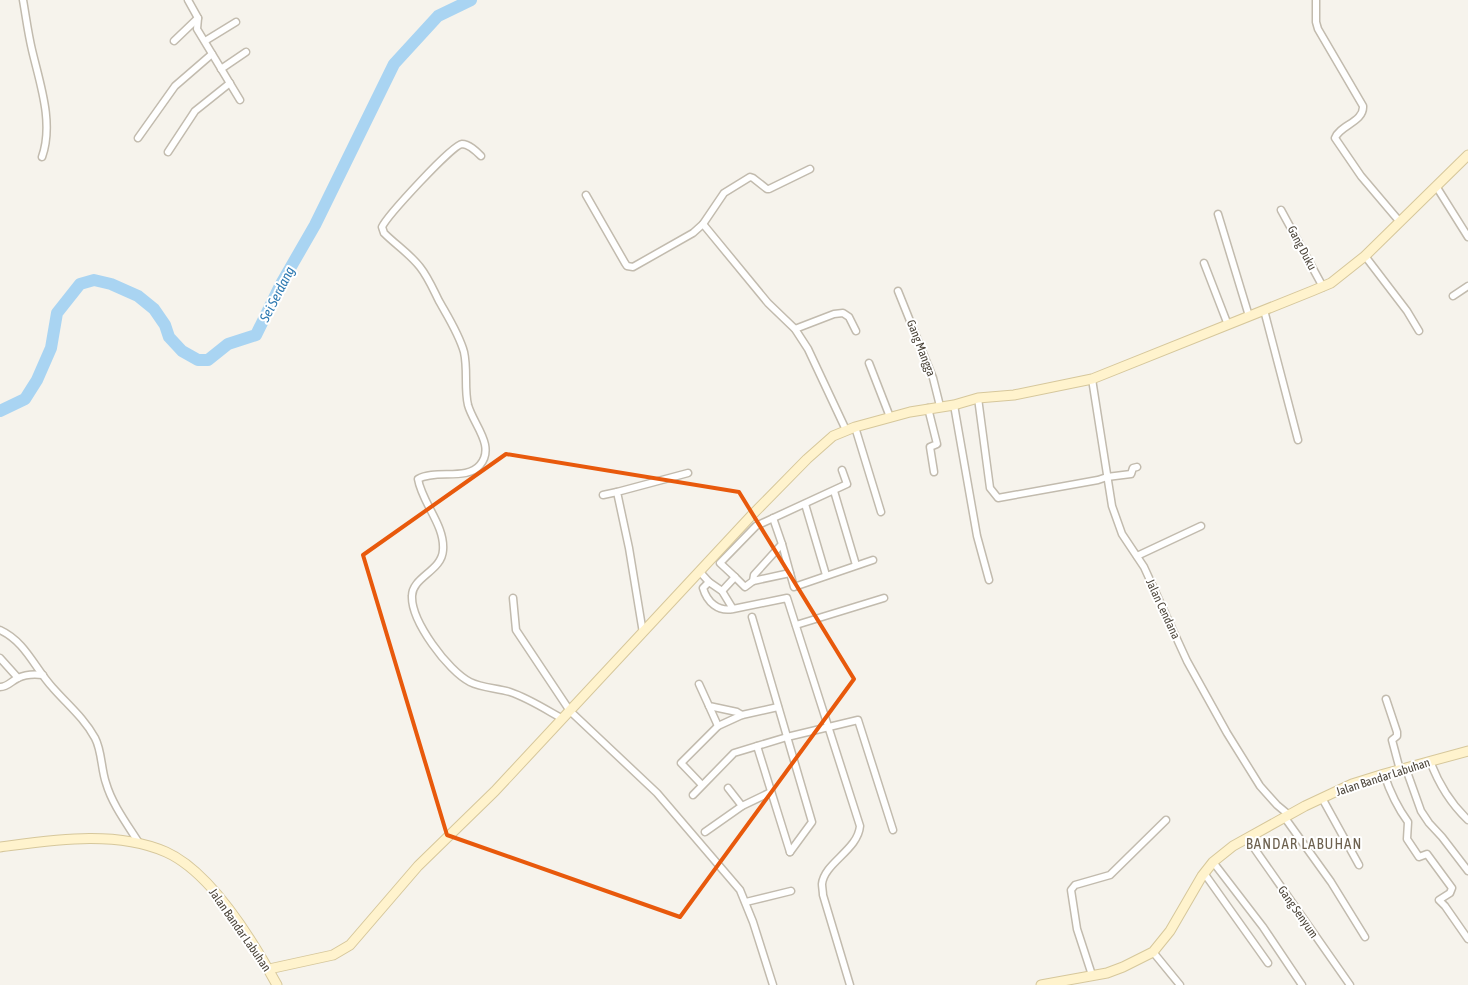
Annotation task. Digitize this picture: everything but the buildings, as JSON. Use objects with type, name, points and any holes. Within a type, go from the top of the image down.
[{"type":"street","points":[[23,0],[47,126],[47,138],[42,157]]},
{"type":"street","points":[[188,0],[198,18],[197,29],[240,100]]},
{"type":"street","points":[[1316,0],[1316,22],[1318,28],[1363,106],[1360,116],[1337,133],[1335,138],[1361,176],[1400,222]]},
{"type":"street","points":[[174,41],[198,18]]},
{"type":"street","points":[[205,42],[236,22]]},
{"type":"street","points":[[221,69],[246,52]]},
{"type":"street","points":[[138,138],[175,86],[212,54]]},
{"type":"street","points":[[168,152],[195,110],[230,83]]},
{"type":"street","points":[[481,156],[468,145],[460,144],[457,146],[439,162],[382,227],[384,233],[420,267],[458,337],[464,352],[466,366],[468,407],[486,450],[480,465],[465,474],[430,474],[418,479],[439,530],[444,549],[441,560],[415,587],[412,599],[419,626],[450,665],[464,679],[477,685],[491,687],[523,697],[562,718]]},
{"type":"street","points":[[269,969],[333,955],[349,946],[418,866],[495,791],[696,575],[824,443],[846,430],[890,417],[978,398],[1014,395],[1092,379],[1323,286],[1339,277],[1365,256],[1468,155]]},
{"type":"street","points":[[586,195],[625,263],[630,267],[690,235],[703,224],[724,193],[749,177],[769,189],[810,169]]},
{"type":"street","points":[[1436,186],[1468,237]]},
{"type":"street","name":"Gang Duku","points":[[1281,210],[1323,286]]},
{"type":"street","points":[[1218,214],[1249,316]]},
{"type":"street","points":[[703,224],[762,296],[795,329],[808,349],[846,430]]},
{"type":"street","points":[[1365,256],[1407,311],[1419,331]]},
{"type":"street","points":[[1204,263],[1228,325]]},
{"type":"street","points":[[1453,296],[1468,286]]},
{"type":"street","name":"Gang Mangga","points":[[898,291],[930,372],[940,406]]},
{"type":"street","points":[[1264,310],[1298,440]]},
{"type":"street","points":[[795,329],[834,314],[843,313],[849,317],[856,331]]},
{"type":"street","points":[[869,363],[890,417]]},
{"type":"street","name":"Jalan Cendana","points":[[1092,379],[1112,506],[1122,534],[1144,567],[1200,686],[1231,740],[1264,791],[1287,816],[1365,937]]},
{"type":"street","points":[[978,398],[990,488],[998,498],[1131,474],[1132,469],[1137,467]]},
{"type":"street","points":[[954,404],[978,536],[989,580]]},
{"type":"street","points":[[928,408],[937,444],[930,448],[934,472]]},
{"type":"street","points":[[855,427],[881,512]]},
{"type":"street","points":[[790,573],[753,581],[745,587],[720,563],[756,526],[847,484],[842,470]]},
{"type":"street","points":[[603,495],[688,473]]},
{"type":"street","points":[[834,490],[856,565]]},
{"type":"street","points":[[617,492],[629,548],[643,633]]},
{"type":"street","points":[[804,504],[826,575]]},
{"type":"street","points":[[773,518],[794,587],[873,560]]},
{"type":"street","points":[[1137,556],[1201,526]]},
{"type":"street","points":[[753,581],[754,575],[782,544]]},
{"type":"street","points":[[696,575],[722,591],[733,609]]},
{"type":"street","points":[[696,575],[705,595],[717,608],[727,610],[787,598],[860,826],[859,835],[822,882],[823,895],[850,985]]},
{"type":"street","points":[[722,591],[735,577]]},
{"type":"street","points":[[703,588],[710,582]]},
{"type":"street","points":[[513,598],[516,609],[516,630],[570,710],[657,793],[740,890],[746,902],[773,985]]},
{"type":"street","points":[[796,625],[884,598]]},
{"type":"street","points":[[752,617],[812,822],[790,852],[757,746]]},
{"type":"street","points":[[0,630],[11,636],[22,646],[52,687],[76,711],[95,738],[109,792],[139,843]]},
{"type":"street","points":[[0,658],[18,678]]},
{"type":"street","points":[[0,687],[6,687],[18,678],[31,674],[43,675]]},
{"type":"street","points":[[699,684],[718,726]]},
{"type":"street","points":[[1386,699],[1397,732],[1397,736],[1392,740],[1425,817],[1468,871]]},
{"type":"street","points":[[709,706],[737,712],[742,715]]},
{"type":"street","points":[[702,785],[681,763],[718,726],[742,715],[778,707]]},
{"type":"street","points":[[693,795],[734,752],[858,720],[893,830]]},
{"type":"street","name":"Jalan Bandar Labuhan","points":[[1041,985],[1122,968],[1153,952],[1170,931],[1204,873],[1213,862],[1233,846],[1287,816],[1340,789],[1384,774],[1468,752]]},
{"type":"street","points":[[1430,761],[1449,800],[1468,820]]},
{"type":"street","points":[[1384,774],[1392,797],[1408,822],[1407,838],[1419,857],[1427,854],[1452,888],[1452,891],[1439,900],[1468,939]]},
{"type":"street","points":[[728,788],[742,806]]},
{"type":"street","points":[[705,832],[742,806],[771,792]]},
{"type":"street","points":[[1322,798],[1359,865]]},
{"type":"street","points":[[1092,975],[1077,929],[1071,890],[1075,886],[1110,875],[1166,820]]},
{"type":"street","name":"Gang Senyum","points":[[1247,838],[1350,985]]},
{"type":"street","name":"Jalan Bandar Labuhan","points":[[0,847],[70,839],[102,839],[139,843],[168,853],[192,868],[232,914],[269,969],[277,985]]},
{"type":"street","points":[[1213,862],[1263,927],[1302,985]]},
{"type":"street","points":[[1204,873],[1268,963]]},
{"type":"street","points":[[746,902],[792,891]]},
{"type":"street","points":[[1153,952],[1180,985]]},
{"type":"highlighted area","points":[[506,454],[739,492],[854,679],[680,917],[447,835],[363,555]]},
{"type":"waterway","name":"Sei Serdang","points":[[0,411],[25,399],[37,380],[51,348],[57,313],[80,284],[94,280],[111,284],[138,296],[154,309],[165,325],[169,337],[182,351],[198,360],[208,360],[228,344],[256,335],[281,284],[315,225],[394,64],[438,16],[471,0]]},
{"type":"district","name":"BANDAR LABUHAN","points":[[1304,843]]}]
